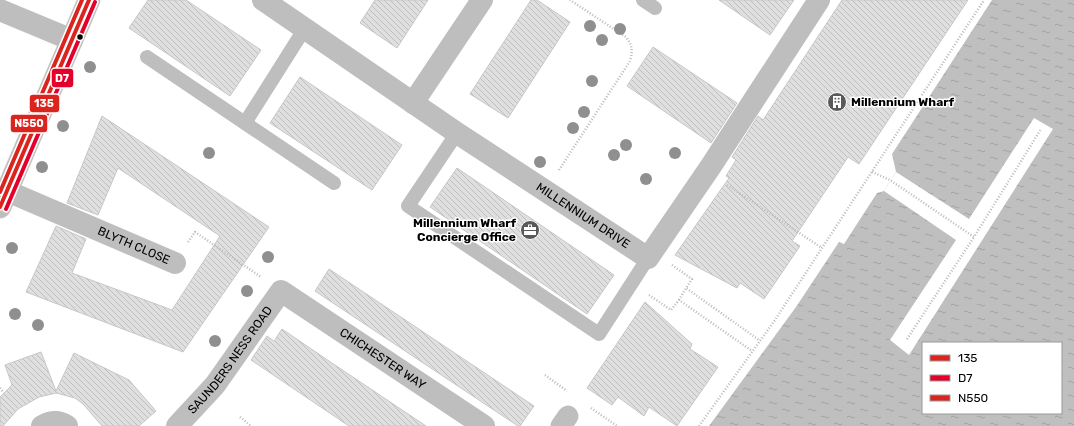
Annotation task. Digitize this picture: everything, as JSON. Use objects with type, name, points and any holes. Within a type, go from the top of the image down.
[{"type":"street","points":[[4,199],[89,0]]},
{"type":"street","points":[[413,103],[482,0]]},
{"type":"street","points":[[658,259],[707,172],[819,0]]},
{"type":"street","name":"MILLENNIUM DRIVE","points":[[266,1],[456,133],[546,191],[658,259]]},
{"type":"street","points":[[0,10],[72,40]]},
{"type":"street","name":"BLYTH CLOSE","points":[[4,199],[174,263]]},
{"type":"street","name":"SAUNDERS NESS ROAD","points":[[177,426],[215,385],[281,291]]},
{"type":"street","name":"CHICHESTER WAY","points":[[281,291],[484,426]]},
{"type":"street","points":[[42,426],[49,422],[60,422],[67,426]]},
{"type":"lane","points":[[644,0],[655,8]]},
{"type":"lane","points":[[245,123],[305,28]]},
{"type":"lane","points":[[147,57],[334,183]]},
{"type":"lane","points":[[456,133],[408,206],[599,334],[658,259]]},
{"type":"path","points":[[546,191],[630,61],[632,53],[632,45],[626,37],[570,0]]},
{"type":"path","points":[[700,426],[759,340],[775,320],[984,0]]},
{"type":"path","points":[[907,339],[1041,129]]},
{"type":"path","points":[[707,172],[822,248]]},
{"type":"path","points":[[872,172],[890,180],[974,236]]},
{"type":"path","name":"BLYTH CLOSE","points":[[174,263],[195,232],[281,291]]},
{"type":"path","points":[[644,293],[671,310],[692,279],[658,259]]},
{"type":"path","points":[[686,288],[759,340]]},
{"type":"path","points":[[679,300],[752,351]]},
{"type":"path","points":[[0,388],[4,393]]},
{"type":"path","points":[[240,416],[251,426]]},
{"type":"water","points":[[992,0],[1074,0],[1074,426],[709,426],[796,307],[839,242],[844,244],[877,193],[884,191],[896,172],[892,154]]},
{"type":"pier","points":[[1034,118],[1053,129],[909,355],[890,340],[956,240],[884,191],[896,172],[969,219]]},
{"type":"building","points":[[148,0],[186,0],[261,50],[230,96],[129,28]]},
{"type":"building","points":[[375,0],[428,0],[397,48],[360,23]]},
{"type":"building","points":[[531,0],[537,0],[570,22],[508,118],[470,94]]},
{"type":"building","points":[[719,0],[794,0],[770,35]]},
{"type":"building","name":"Millennium Wharf","points":[[842,0],[968,0],[859,164],[848,157],[792,241],[800,246],[764,299],[740,283],[737,288],[675,255],[729,178],[726,176],[736,160],[732,157],[758,116],[763,120]]},
{"type":"building","points":[[653,47],[737,103],[711,143],[627,86]]},
{"type":"building","points":[[300,77],[402,145],[372,190],[270,123]]},
{"type":"building","points":[[102,116],[269,227],[183,352],[26,292],[56,226],[86,239],[72,273],[172,310],[220,236],[118,168],[98,215],[67,203]]},
{"type":"building","points":[[457,168],[614,275],[587,314],[430,207]]},
{"type":"building","points":[[329,269],[534,406],[520,426],[315,291]]},
{"type":"building","points":[[645,302],[692,344],[690,349],[718,367],[677,426],[649,407],[644,416],[618,397],[612,405],[587,388]]},
{"type":"building","points":[[282,329],[426,426],[349,426],[251,360],[267,336],[274,341]]},
{"type":"building","points":[[41,352],[56,391],[74,353],[129,380],[156,411],[139,426],[102,426],[83,404],[75,398],[56,393],[39,397],[18,409],[3,426],[0,426],[0,397],[12,385],[5,365]]},
{"type":"transit line","name":"N550","points":[[0,192],[82,0]]},
{"type":"transit line","name":"135","points":[[0,207],[89,0]]},
{"type":"transit line","name":"D7","points":[[6,209],[95,2]]},
{"type":"place","name":"Millennium Wharf","points":[[837,102]]},
{"type":"place","name":"Millennium Wharf Concierge Office","points":[[530,230]]}]
